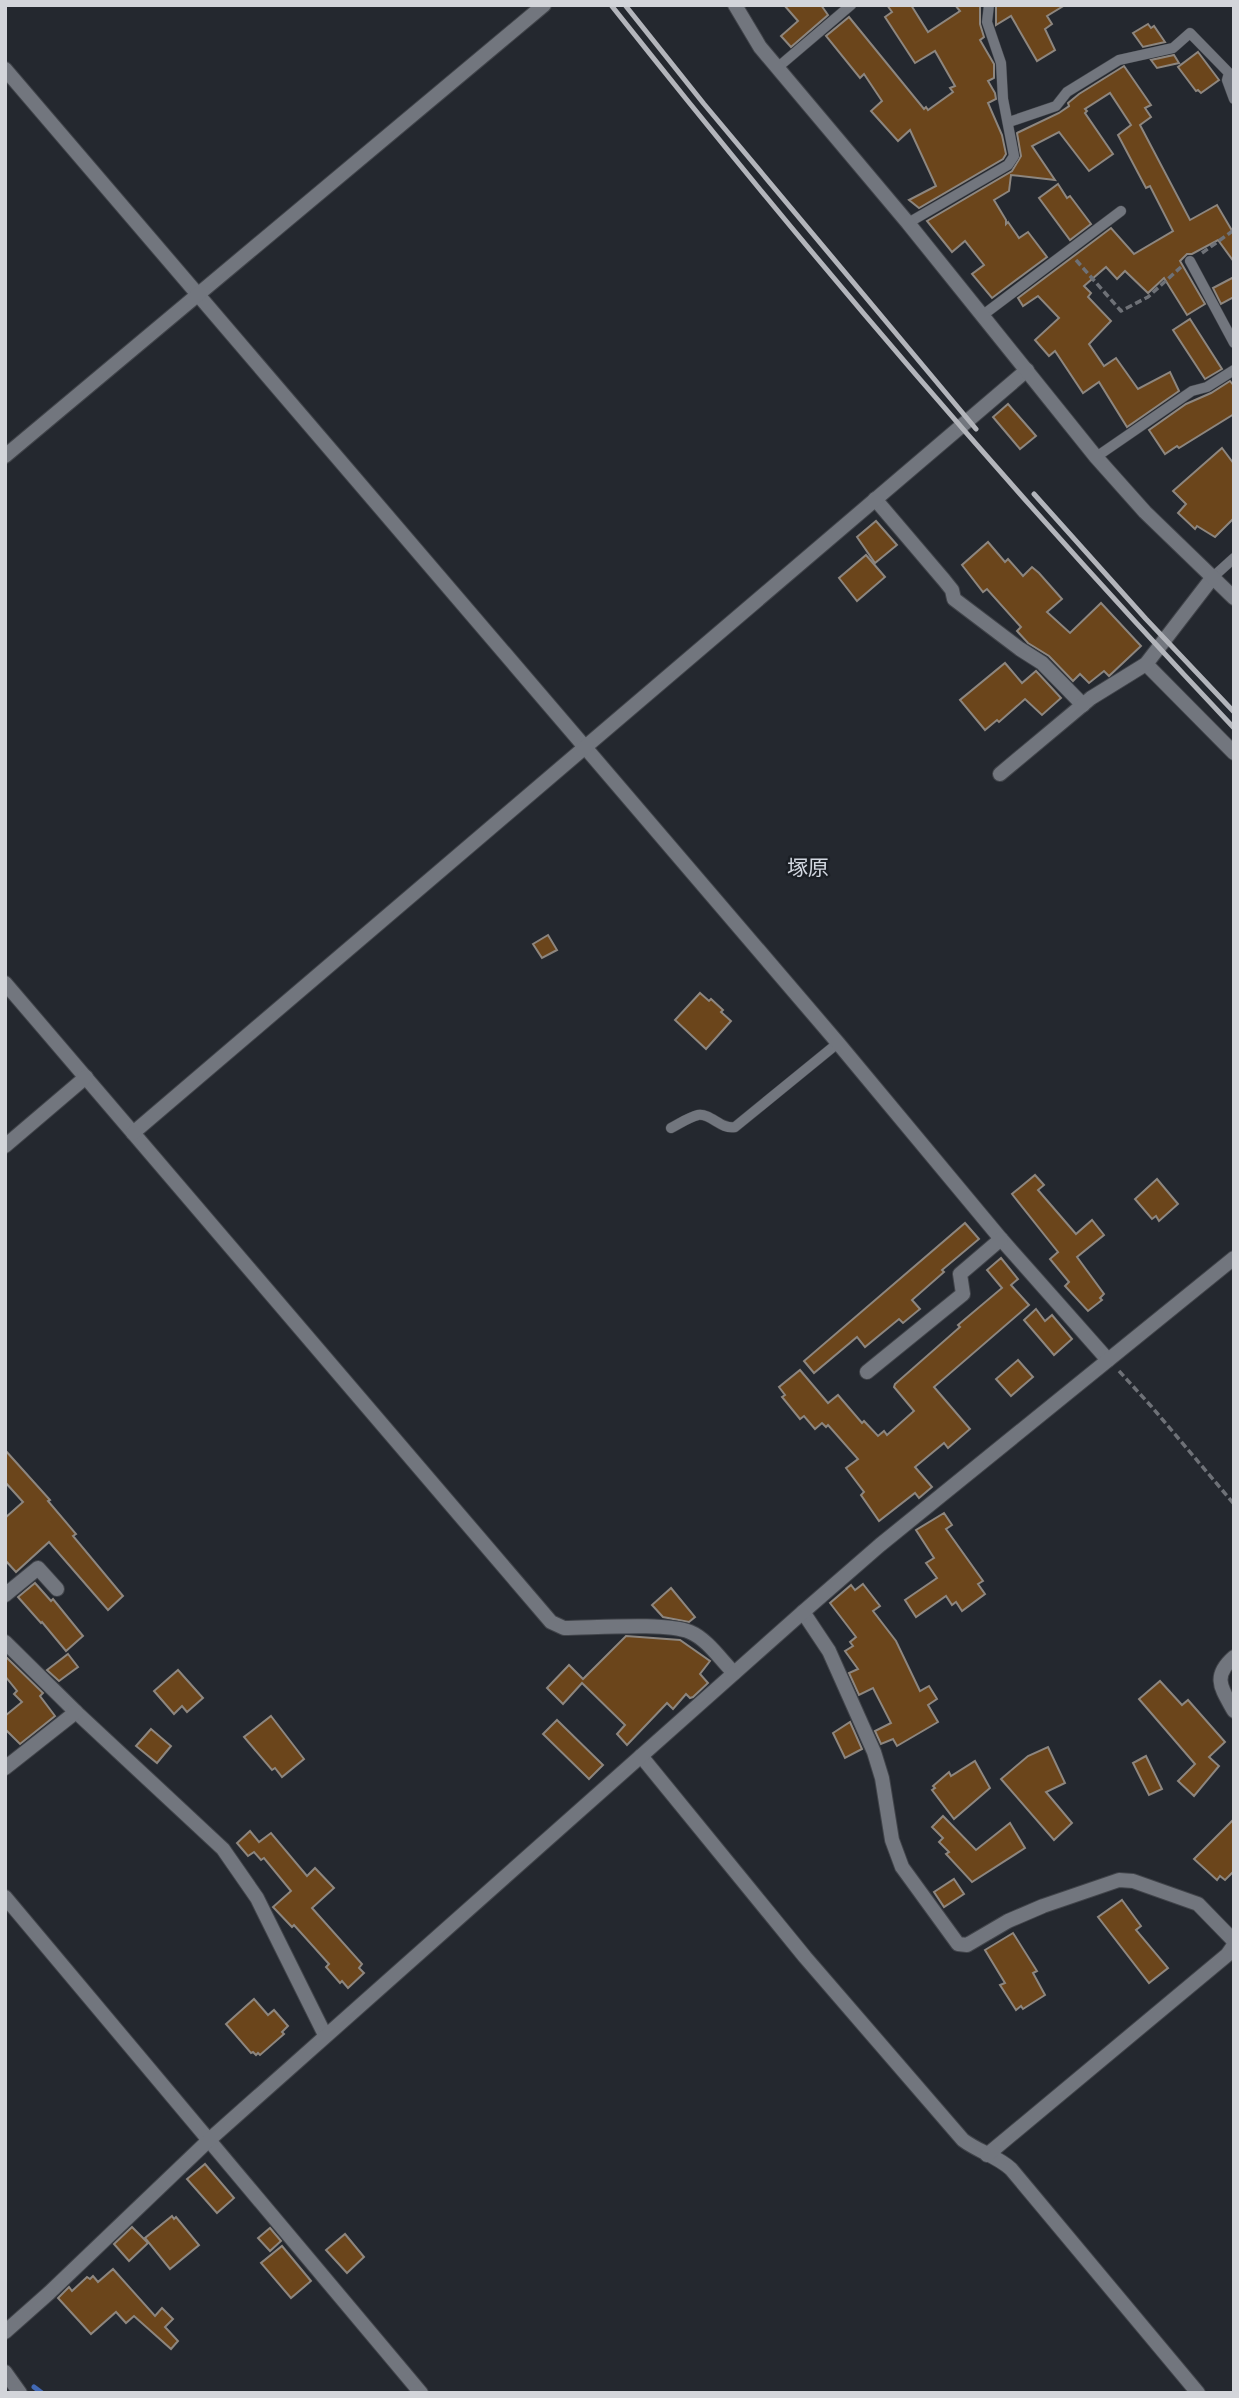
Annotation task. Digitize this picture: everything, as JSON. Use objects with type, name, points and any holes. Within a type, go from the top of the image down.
[{"type":"street","points":[[5,456],[544,5]]},
{"type":"street","points":[[735,5],[760,47],[908,223],[1096,457],[1145,512],[1234,598]]},
{"type":"street","points":[[5,69],[838,1043],[1001,1239],[1108,1360]]},
{"type":"street","points":[[134,1133],[1027,370]]},
{"type":"street","points":[[875,499],[952,590],[954,599],[1042,663],[1083,705]]},
{"type":"street","points":[[1000,774],[1083,705],[1146,664],[1213,577]]},
{"type":"street","points":[[1146,664],[1234,753]]},
{"type":"street","points":[[5,983],[551,1622],[564,1628],[658,1628],[690,1632],[701,1639],[734,1673]]},
{"type":"street","points":[[5,1146],[86,1077]]},
{"type":"street","points":[[867,1372],[963,1294],[960,1273],[1001,1239]]},
{"type":"street","points":[[5,2332],[325,2035],[803,1612],[880,1545],[1234,1258]]},
{"type":"street","points":[[5,1595],[38,1568],[57,1590]]},
{"type":"street","points":[[803,1612],[829,1651],[874,1752],[882,1779],[892,1840],[902,1867],[958,1944],[967,1945],[1008,1921],[1043,1906],[1119,1880],[1133,1881],[1198,1904],[1234,1943],[1227,1955],[987,2155]]},
{"type":"street","points":[[5,1642],[223,1849],[257,1898],[325,2035]]},
{"type":"street","points":[[1234,1657],[1222,1671],[1220,1684],[1234,1711]]},
{"type":"street","points":[[5,1768],[76,1712]]},
{"type":"street","points":[[641,1756],[805,1957],[963,2140],[987,2155],[1000,2158],[1011,2169],[1198,2393]]},
{"type":"street","points":[[5,1897],[421,2393]]},
{"type":"street","points":[[5,2372],[20,2393]]},
{"type":"lane","points":[[777,68],[852,5]]},
{"type":"lane","points":[[908,223],[1008,165],[1014,156],[1003,99],[1001,63],[987,23],[989,5]]},
{"type":"lane","points":[[1009,122],[1056,106],[1067,92],[1119,60],[1173,48],[1190,33],[1231,70],[1227,80],[1234,99]]},
{"type":"lane","points":[[983,315],[1121,211]]},
{"type":"lane","points":[[1190,261],[1234,342]]},
{"type":"lane","points":[[1096,457],[1192,391],[1207,387],[1234,370]]},
{"type":"lane","points":[[1213,577],[1234,558]]},
{"type":"lane","points":[[671,1128],[699,1115],[728,1128],[735,1127],[838,1043]]},
{"type":"path","points":[[1069,251],[1121,311],[1148,298],[1172,273],[1234,230]]},
{"type":"path","points":[[1108,1360],[1234,1504]]},
{"type":"building","points":[[784,5],[821,5],[828,15],[791,47],[781,36],[798,21]]},
{"type":"building","points":[[887,5],[911,5],[928,32],[960,11],[955,5],[980,5],[980,24],[984,37],[980,40],[994,64],[994,78],[988,81],[996,99],[988,103],[1002,135],[1006,154],[1003,159],[919,208],[909,200],[936,186],[910,130],[898,141],[871,111],[882,101],[864,74],[860,78],[826,36],[849,17],[924,109],[926,107],[928,110],[953,92],[950,88],[955,86],[935,51],[915,63],[885,17],[892,12]]},
{"type":"building","points":[[996,5],[1065,5],[1047,16],[1052,24],[1045,29],[1055,50],[1037,61],[1011,16],[996,25]]},
{"type":"building","points":[[1148,24],[1151,28],[1154,26],[1165,42],[1143,47],[1133,33]]},
{"type":"building","points":[[1198,52],[1219,80],[1201,93],[1196,91],[1178,67]]},
{"type":"building","points":[[1174,55],[1179,63],[1157,68],[1151,60]]},
{"type":"building","points":[[1124,66],[1151,105],[1145,108],[1151,117],[1140,125],[1190,220],[1217,205],[1234,234],[1234,262],[1218,240],[1187,254],[1180,261],[1205,304],[1187,315],[1164,278],[1148,293],[1125,271],[1117,279],[1106,267],[1084,286],[1091,293],[1088,297],[1111,321],[1089,344],[1104,366],[1116,358],[1138,389],[1170,372],[1179,391],[1127,427],[1099,382],[1083,393],[1055,351],[1049,356],[1035,340],[1059,318],[1038,296],[1023,306],[1018,298],[1111,228],[1134,254],[1173,231],[1150,186],[1146,188],[1118,135],[1131,125],[1110,93],[1085,109],[1085,113],[1113,154],[1089,171],[1059,132],[1032,146],[1055,180],[1011,175],[1009,191],[994,200],[1006,224],[1008,222],[1019,238],[1028,232],[1047,257],[992,298],[972,274],[984,265],[965,241],[952,252],[927,221],[1012,171],[1021,156],[1017,133],[1059,113],[1079,94]]},
{"type":"building","points":[[1058,184],[1091,224],[1070,240],[1039,198]]},
{"type":"building","points":[[1234,277],[1234,297],[1221,304],[1213,288]]},
{"type":"building","points":[[1190,319],[1222,369],[1205,379],[1173,330]]},
{"type":"building","points":[[1230,381],[1234,386],[1234,414],[1165,454],[1149,430],[1186,404]]},
{"type":"building","points":[[1008,404],[1036,436],[1020,449],[993,417]]},
{"type":"building","points":[[1222,448],[1234,464],[1234,518],[1215,537],[1197,526],[1195,529],[1178,513],[1186,504],[1173,491]]},
{"type":"building","points":[[876,521],[897,545],[875,563],[857,537]]},
{"type":"building","points":[[988,542],[1005,562],[1008,559],[1023,576],[1032,567],[1039,573],[1062,599],[1047,612],[1070,633],[1101,603],[1141,646],[1109,676],[1104,671],[1089,683],[1080,674],[1073,681],[1049,656],[1028,643],[1017,631],[1021,627],[987,589],[983,592],[962,565]]},
{"type":"building","points":[[866,555],[885,577],[857,601],[839,578]]},
{"type":"building","points":[[1005,663],[1022,683],[1036,671],[1061,698],[1042,715],[1025,699],[999,722],[997,720],[985,730],[960,700]]},
{"type":"building","points":[[548,935],[557,950],[542,958],[533,944]]},
{"type":"building","points":[[700,993],[709,1001],[711,999],[731,1021],[706,1049],[675,1020]]},
{"type":"building","points":[[1035,1175],[1044,1185],[1038,1190],[1076,1234],[1092,1220],[1104,1235],[1077,1257],[1104,1294],[1100,1298],[1102,1300],[1088,1311],[1065,1286],[1069,1282],[1050,1259],[1058,1252],[1012,1194]]},
{"type":"building","points":[[1157,1179],[1178,1204],[1159,1221],[1156,1216],[1152,1219],[1135,1199]]},
{"type":"building","points":[[965,1223],[979,1239],[912,1300],[920,1309],[903,1323],[899,1319],[865,1347],[857,1337],[814,1373],[804,1361]]},
{"type":"building","points":[[1001,1258],[1018,1279],[1011,1285],[1029,1305],[934,1387],[970,1429],[948,1448],[944,1443],[915,1467],[932,1487],[919,1498],[915,1493],[879,1521],[861,1495],[864,1492],[846,1468],[858,1459],[828,1425],[826,1427],[822,1423],[815,1429],[804,1416],[800,1419],[782,1397],[785,1395],[779,1387],[800,1370],[828,1403],[838,1395],[862,1423],[864,1421],[878,1436],[884,1431],[887,1435],[914,1411],[894,1387],[895,1384],[1002,1288],[987,1270]]},
{"type":"building","points":[[1036,1309],[1045,1321],[1052,1315],[1072,1339],[1054,1355],[1024,1320]]},
{"type":"building","points":[[1018,1360],[1033,1377],[1011,1396],[996,1379]]},
{"type":"building","points":[[5,1450],[50,1500],[48,1501],[76,1534],[73,1536],[123,1596],[108,1610],[49,1542],[16,1572],[5,1560],[5,1518],[23,1502],[5,1482]]},
{"type":"building","points":[[944,1513],[952,1525],[946,1529],[983,1581],[978,1584],[985,1594],[962,1611],[956,1602],[952,1605],[946,1596],[916,1617],[905,1600],[937,1578],[926,1563],[934,1558],[916,1530]]},
{"type":"building","points":[[35,1583],[51,1601],[53,1599],[83,1636],[66,1651],[18,1597]]},
{"type":"building","points":[[863,1584],[880,1606],[873,1611],[896,1641],[920,1691],[929,1686],[937,1699],[928,1705],[938,1722],[897,1746],[893,1739],[881,1744],[875,1731],[891,1723],[873,1688],[859,1695],[849,1673],[858,1669],[845,1651],[853,1646],[850,1642],[856,1637],[830,1603],[851,1585],[855,1590]]},
{"type":"building","points":[[671,1588],[695,1617],[689,1622],[663,1617],[652,1605]]},
{"type":"building","points":[[626,1636],[680,1640],[710,1661],[700,1674],[708,1683],[693,1697],[690,1698],[686,1694],[673,1709],[667,1703],[627,1745],[617,1734],[625,1725],[582,1683],[563,1704],[547,1688],[569,1665],[583,1679]]},
{"type":"building","points":[[68,1654],[78,1667],[59,1681],[47,1670]]},
{"type":"building","points":[[5,1656],[43,1693],[40,1696],[55,1716],[20,1744],[5,1729],[5,1716],[22,1702],[14,1694],[17,1691],[5,1676]]},
{"type":"building","points":[[178,1670],[203,1698],[187,1712],[182,1706],[174,1714],[154,1691]]},
{"type":"building","points":[[1160,1681],[1182,1705],[1188,1700],[1225,1742],[1209,1757],[1219,1766],[1194,1796],[1178,1781],[1195,1764],[1139,1699]]},
{"type":"building","points":[[271,1716],[304,1759],[282,1777],[275,1768],[272,1770],[244,1737]]},
{"type":"building","points":[[557,1720],[603,1765],[589,1779],[543,1734]]},
{"type":"building","points":[[850,1722],[862,1749],[845,1758],[833,1733]]},
{"type":"building","points":[[151,1729],[171,1746],[157,1763],[136,1746]]},
{"type":"building","points":[[1048,1747],[1065,1783],[1046,1792],[1072,1823],[1054,1840],[1001,1779],[1028,1756]]},
{"type":"building","points":[[1146,1756],[1162,1789],[1149,1795],[1133,1763]]},
{"type":"building","points":[[975,1761],[990,1788],[954,1819],[932,1790],[935,1788],[933,1786],[949,1772],[951,1776]]},
{"type":"building","points":[[943,1816],[976,1850],[1010,1823],[1025,1848],[972,1882],[946,1854],[949,1852],[939,1842],[943,1838],[932,1827]]},
{"type":"building","points":[[1234,1819],[1234,1871],[1225,1880],[1220,1876],[1217,1880],[1194,1859]]},
{"type":"building","points":[[250,1831],[259,1842],[271,1833],[307,1876],[315,1868],[334,1888],[312,1908],[362,1964],[359,1968],[364,1973],[348,1988],[326,1967],[329,1964],[294,1925],[292,1927],[273,1907],[291,1891],[264,1858],[261,1860],[254,1852],[248,1856],[237,1843]]},
{"type":"building","points":[[954,1879],[964,1894],[944,1907],[934,1892]]},
{"type":"building","points":[[1122,1900],[1141,1926],[1136,1930],[1168,1968],[1149,1983],[1098,1917]]},
{"type":"building","points":[[1013,1933],[1037,1971],[1033,1973],[1045,1995],[1023,2009],[1021,2006],[1016,2010],[1000,1985],[1005,1983],[985,1950]]},
{"type":"building","points":[[254,1999],[268,2015],[274,2010],[288,2026],[282,2032],[284,2034],[260,2055],[251,2053],[226,2024]]},
{"type":"building","points":[[205,2164],[234,2198],[217,2213],[187,2179]]},
{"type":"building","points":[[172,2216],[174,2219],[176,2217],[199,2245],[170,2269],[145,2238]]},
{"type":"building","points":[[132,2227],[148,2243],[129,2261],[114,2244]]},
{"type":"building","points":[[270,2228],[281,2241],[270,2251],[258,2238]]},
{"type":"building","points":[[345,2234],[364,2257],[347,2273],[326,2250]]},
{"type":"building","points":[[282,2246],[311,2281],[291,2298],[261,2263]]},
{"type":"building","points":[[113,2269],[155,2316],[162,2308],[173,2319],[165,2327],[178,2341],[171,2349],[134,2316],[126,2323],[116,2312],[91,2334],[58,2298],[69,2287],[72,2291],[87,2277],[90,2279],[93,2276],[98,2282]]},
{"type":"waterway","points":[[34,2387],[42,2393]]},
{"type":"railway","points":[[611,5],[761,191],[915,374],[1073,553],[1234,728]]},
{"type":"railway","points":[[625,5],[704,104],[976,429]]},
{"type":"railway","points":[[1034,494],[1234,712]]},
{"type":"district","name":"塚原","points":[[808,868]]}]
